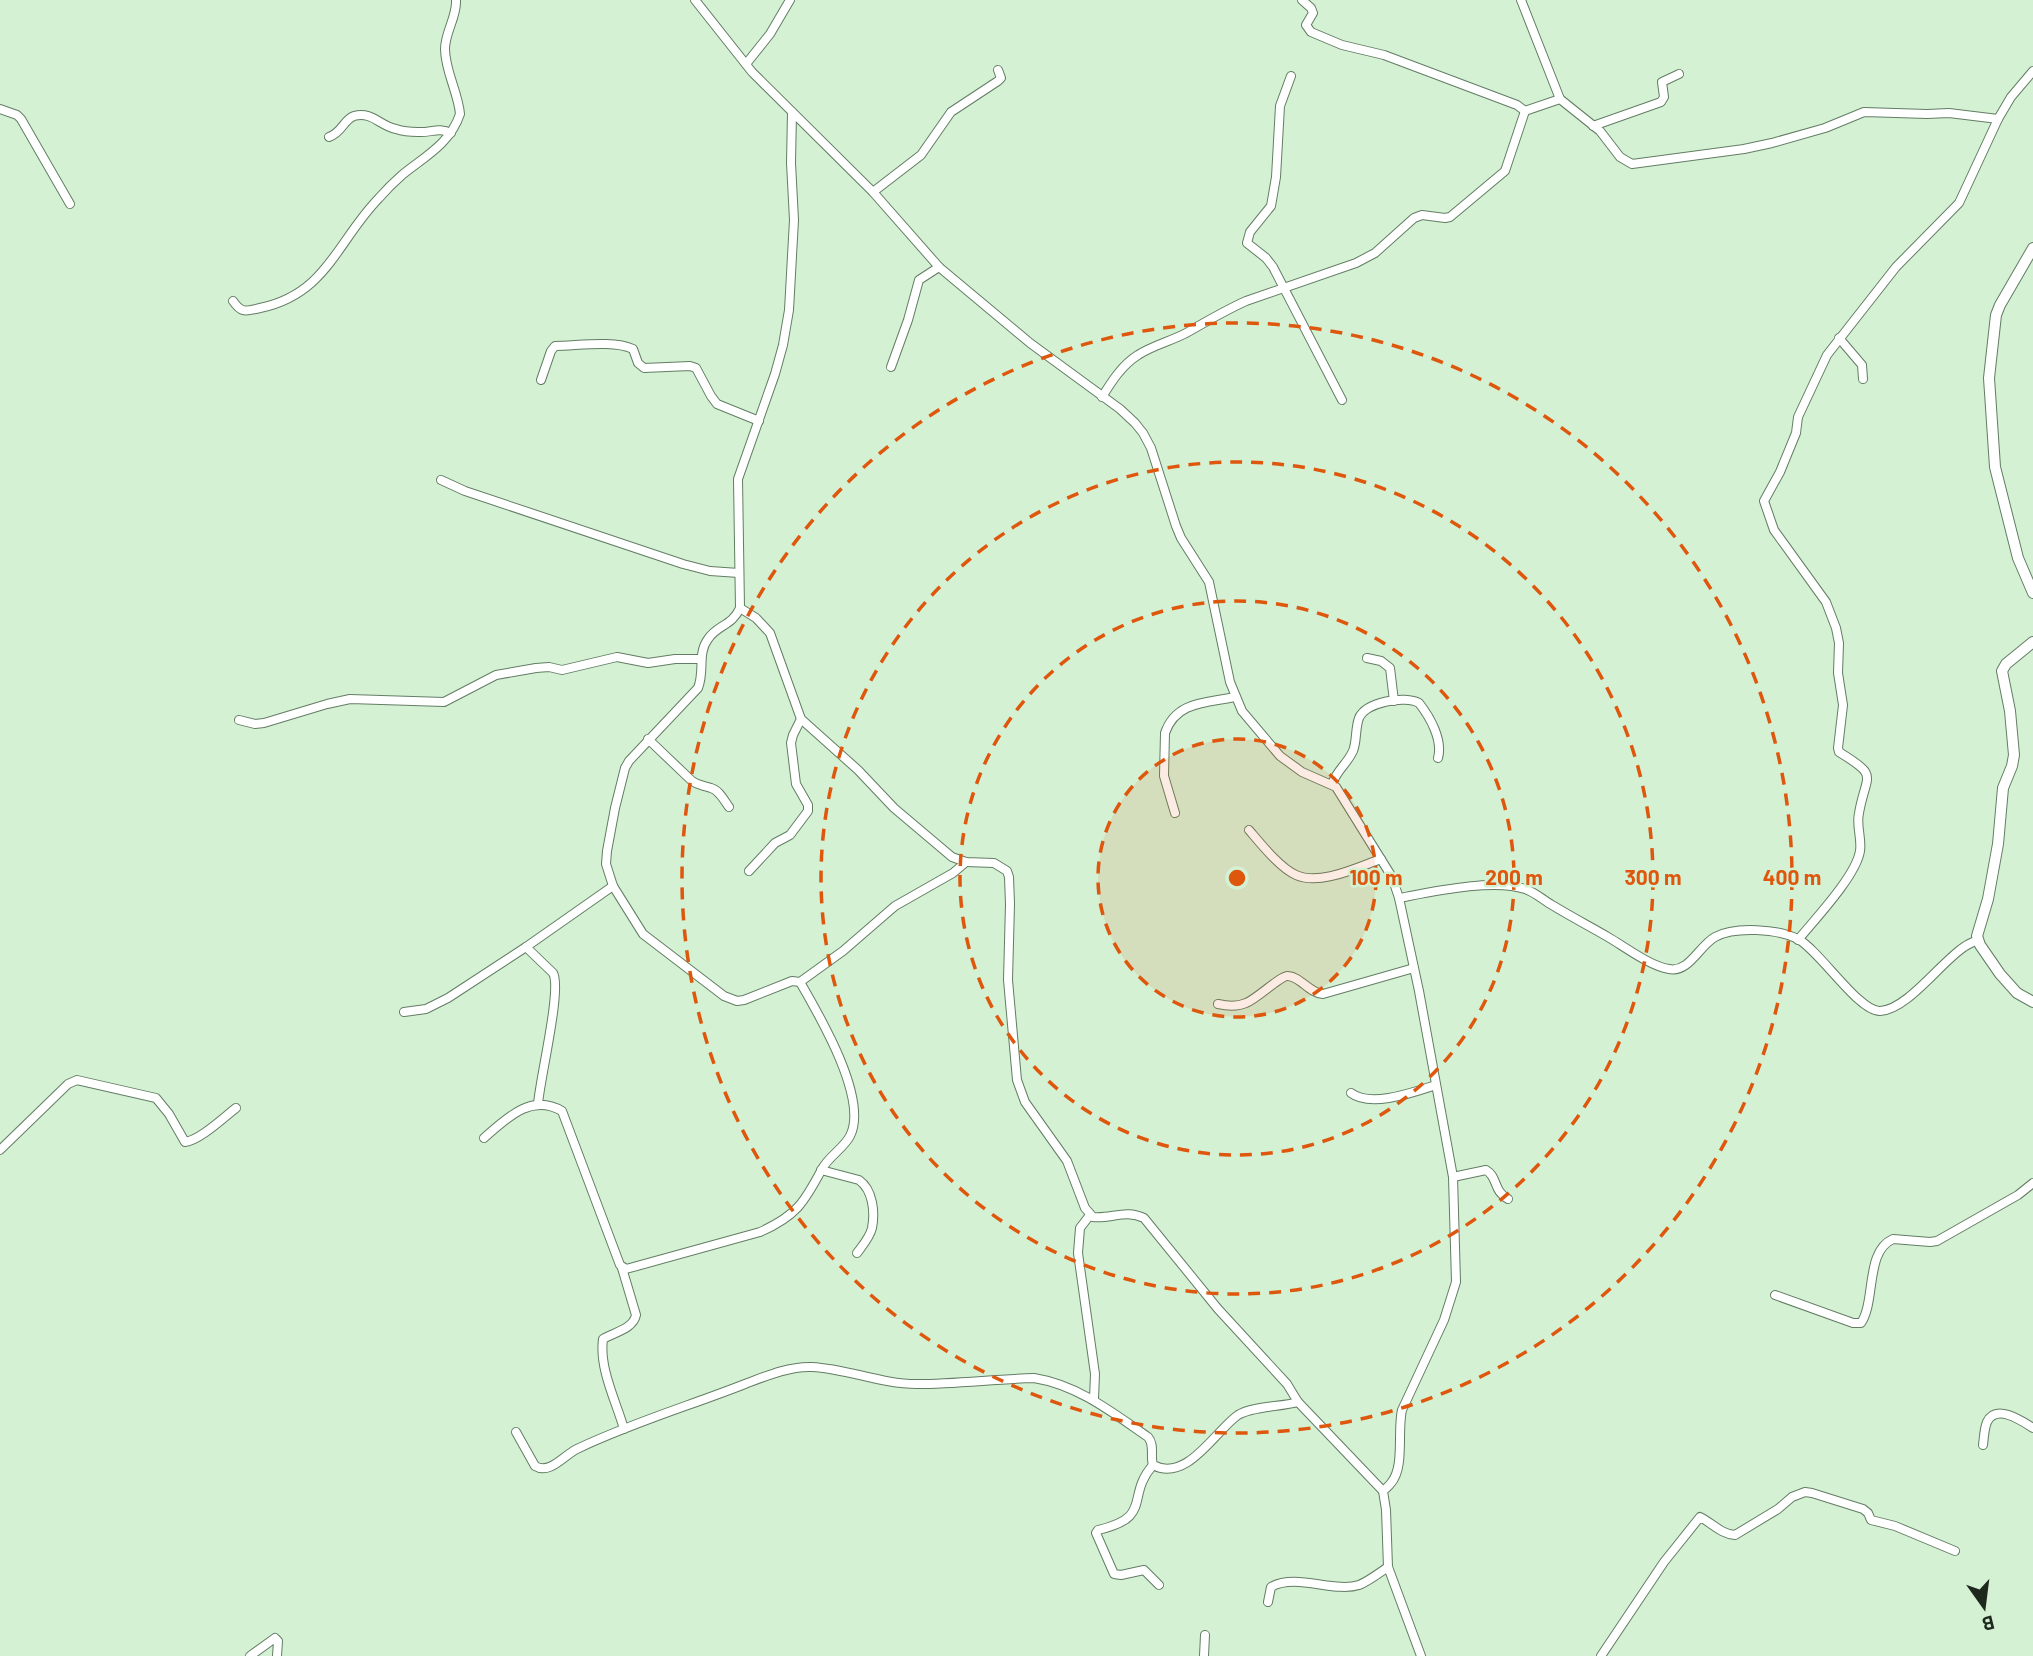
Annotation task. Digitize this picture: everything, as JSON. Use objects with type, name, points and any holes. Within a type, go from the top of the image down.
[{"type":"street","points":[[233,300],[239,309],[245,311],[283,302],[304,290],[336,255],[375,201],[402,175],[436,150],[451,133],[460,114],[446,62],[445,45],[456,0]]},
{"type":"street","points":[[695,0],[746,64],[873,192],[939,267],[1143,433],[1151,448],[1176,526],[1211,588],[1234,697],[1242,711],[1280,755],[1302,772],[1336,787],[1392,877],[1414,968],[1453,1177],[1456,1282],[1444,1320],[1402,1410],[1399,1421],[1400,1455],[1393,1481],[1383,1491]]},
{"type":"street","points":[[746,64],[770,34],[790,0]]},
{"type":"street","points":[[1301,0],[1313,13],[1306,25],[1311,32],[1342,45],[1384,55],[1517,105],[1525,111]]},
{"type":"street","points":[[1521,0],[1560,99],[1593,126],[1620,157],[1632,164],[1772,143],[1869,111],[1949,113],[1998,120]]},
{"type":"street","points":[[873,192],[921,155],[951,112],[998,81],[1001,78],[998,70]]},
{"type":"street","points":[[1798,940],[1857,860],[1860,845],[1859,812],[1867,776],[1863,768],[1839,752],[1838,748],[1843,705],[1838,673],[1839,643],[1832,614],[1774,530],[1764,501],[1780,472],[1796,433],[1798,417],[1826,355],[1903,260],[1959,203],[1998,120],[2011,97],[2033,71]]},
{"type":"street","points":[[1593,126],[1661,102],[1664,97],[1662,82],[1679,74]]},
{"type":"street","points":[[1291,76],[1280,106],[1276,177],[1271,206],[1247,238],[1247,243],[1273,267],[1342,400]]},
{"type":"street","points":[[1525,111],[1560,99]]},
{"type":"street","points":[[0,109],[17,115],[20,119],[70,204]]},
{"type":"street","points":[[1102,397],[1115,376],[1135,356],[1230,308],[1356,263],[1375,253],[1413,218],[1422,215],[1450,217],[1505,171],[1525,111]]},
{"type":"street","points":[[792,112],[794,220],[789,310],[783,345],[760,421],[738,479],[740,608],[734,620],[712,633],[702,649],[701,681],[698,688],[648,739],[625,768],[606,864],[613,886],[643,934],[724,996],[737,1001],[792,981],[800,982],[843,951],[895,906],[953,873],[966,862]]},
{"type":"street","points":[[329,137],[339,132],[349,118],[362,115],[369,115],[395,129],[419,133],[444,130],[451,133]]},
{"type":"street","points":[[2033,248],[1996,315],[1989,378],[1995,467],[2018,558],[2033,593]]},
{"type":"street","points":[[891,367],[919,280],[939,267]]},
{"type":"street","points":[[1839,338],[1862,365],[1863,379]]},
{"type":"street","points":[[541,380],[555,346],[625,346],[633,349],[638,363],[644,368],[696,368],[717,404],[760,421]]},
{"type":"street","points":[[440,480],[477,496],[670,560],[710,571],[739,573]]},
{"type":"street","points":[[740,608],[757,618],[770,633],[801,719],[858,770],[894,808],[952,857],[966,862],[994,863],[1007,871],[1008,980],[1017,1080],[1025,1102],[1068,1161],[1081,1199],[1090,1215],[1099,1218],[1126,1213],[1144,1217],[1219,1309],[1287,1384],[1298,1402],[1383,1491],[1388,1567],[1421,1656]]},
{"type":"street","points":[[2033,642],[2006,664],[2002,671],[2010,711],[2014,754],[2003,788],[1998,844],[1978,940],[2000,974],[2017,993],[2033,1002]]},
{"type":"street","points":[[239,720],[264,723],[350,699],[444,702],[490,677],[503,673],[549,667],[562,670],[617,657],[648,663],[701,659]]},
{"type":"street","points":[[1367,658],[1391,668],[1394,701]]},
{"type":"street","points":[[1175,813],[1164,776],[1167,727],[1172,718],[1184,708],[1234,697]]},
{"type":"street","points":[[1332,784],[1352,752],[1358,720],[1371,706],[1416,700],[1423,707],[1437,737],[1440,751],[1438,758]]},
{"type":"street","points":[[749,871],[775,843],[796,829],[808,811],[808,805],[796,784],[791,743],[801,719]]},
{"type":"street","points":[[648,739],[692,781],[716,790],[729,807]]},
{"type":"street","points":[[1248,830],[1289,870],[1303,877],[1325,878],[1381,859]]},
{"type":"street","points":[[404,1012],[436,1005],[613,886]]},
{"type":"street","points":[[1399,898],[1469,886],[1521,887],[1647,960],[1673,970],[1684,967],[1714,937],[1744,929],[1762,930],[1798,940],[1842,981],[1862,1004],[1869,1010],[1881,1012],[1908,998],[1955,954],[1978,940]]},
{"type":"street","points":[[526,947],[556,978],[538,1104]]},
{"type":"street","points":[[1218,1004],[1244,1004],[1255,999],[1279,978],[1286,976],[1317,994],[1323,994],[1414,968]]},
{"type":"street","points":[[622,1268],[631,1268],[760,1232],[778,1224],[789,1217],[808,1196],[821,1170],[849,1138],[854,1120],[851,1094],[839,1057],[800,982]]},
{"type":"street","points":[[0,1150],[68,1084],[77,1080],[156,1098],[185,1142],[198,1137],[236,1108]]},
{"type":"street","points":[[1351,1093],[1364,1099],[1392,1097],[1436,1085]]},
{"type":"street","points":[[484,1138],[513,1113],[538,1104],[556,1108],[565,1115],[622,1268],[636,1315],[632,1324],[603,1339],[602,1347],[606,1374],[625,1429]]},
{"type":"street","points":[[821,1170],[859,1181],[869,1192],[873,1210],[872,1228],[857,1253]]},
{"type":"street","points":[[1453,1177],[1486,1170],[1493,1175],[1499,1193],[1508,1199]]},
{"type":"street","points":[[1775,1295],[1853,1323],[1861,1323],[1866,1313],[1872,1274],[1879,1253],[1888,1240],[1937,1241],[2018,1195],[2033,1183]]},
{"type":"street","points":[[1090,1215],[1080,1228],[1078,1253],[1095,1374],[1094,1399]]},
{"type":"street","points":[[516,1432],[535,1466],[544,1469],[575,1450],[625,1429],[774,1373],[810,1366],[885,1381],[916,1384],[1034,1378],[1047,1380],[1094,1399],[1148,1437],[1152,1444],[1153,1465]]},
{"type":"street","points":[[1153,1465],[1173,1469],[1181,1465],[1212,1441],[1240,1414],[1298,1402]]},
{"type":"street","points":[[1983,1445],[1987,1423],[1994,1415],[2003,1414],[2017,1418],[2033,1428]]},
{"type":"street","points":[[1153,1465],[1146,1473],[1132,1514],[1123,1522],[1096,1533],[1114,1574],[1144,1570],[1159,1585]]},
{"type":"street","points":[[1601,1656],[1664,1562],[1700,1517],[1728,1535],[1735,1535],[1792,1497],[1805,1492],[1863,1509],[1871,1520],[1895,1526],[1955,1551]]},
{"type":"street","points":[[1268,1602],[1271,1587],[1275,1585],[1298,1582],[1357,1585],[1388,1567]]},
{"type":"street","points":[[1204,1656],[1205,1635]]},
{"type":"street","points":[[250,1656],[275,1638],[278,1641],[278,1656]]}]
